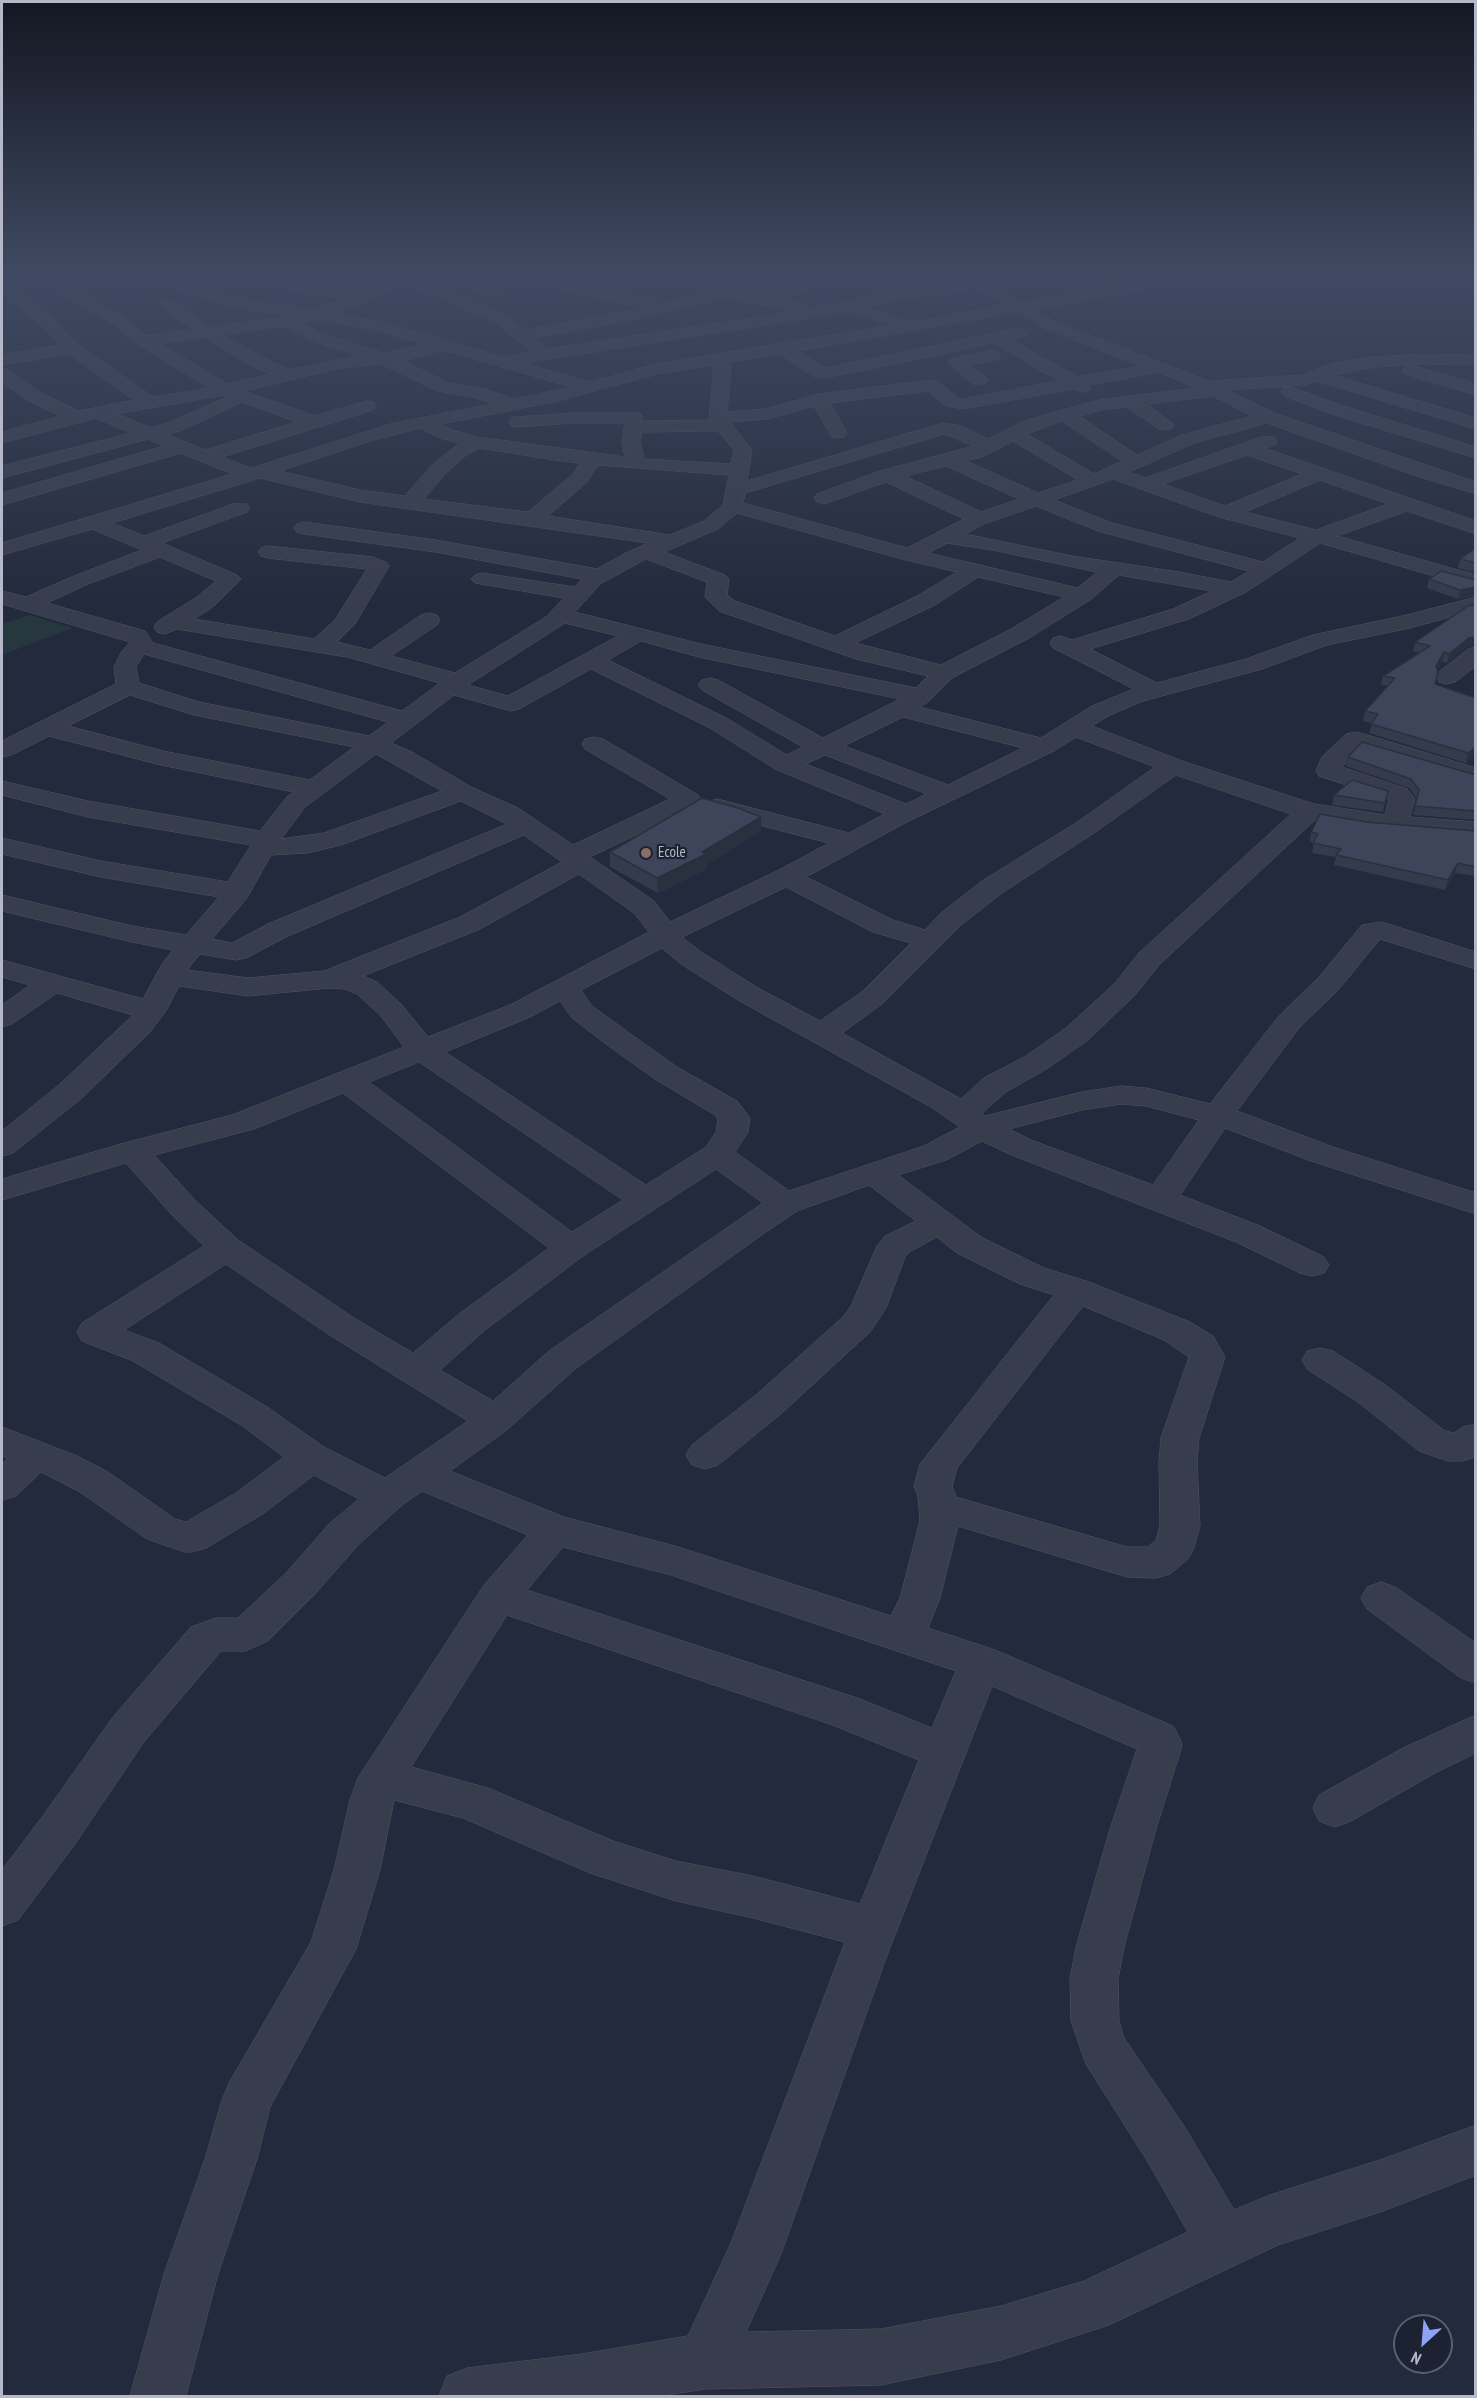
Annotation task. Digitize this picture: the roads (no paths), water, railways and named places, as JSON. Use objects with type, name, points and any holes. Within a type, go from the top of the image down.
[{"type":"street","points":[[17,385],[35,397],[76,417]]},
{"type":"street","points":[[124,385],[148,402]]},
{"type":"street","points":[[219,385],[233,393],[312,421]]},
{"type":"street","points":[[2,438],[97,412],[148,402],[233,393],[258,385]]},
{"type":"street","points":[[440,385],[479,393],[515,405]]},
{"type":"street","points":[[583,385],[590,387]]},
{"type":"street","points":[[2,549],[255,474],[335,446],[400,427],[515,405],[598,385]]},
{"type":"street","points":[[97,412],[181,448],[255,474],[360,496],[532,519],[673,530],[711,525],[736,489],[743,450],[720,421],[722,385]]},
{"type":"street","points":[[635,427],[720,421],[767,414],[819,399],[941,385]]},
{"type":"street","points":[[932,386],[952,402],[960,404],[1001,399],[1062,385]]},
{"type":"street","points":[[1081,385],[1165,425]]},
{"type":"street","points":[[1203,385],[1242,406],[1299,429],[1476,488]]},
{"type":"street","points":[[824,498],[887,476],[975,453],[1013,433],[1065,415],[1120,402],[1241,385]]},
{"type":"street","points":[[1242,406],[1277,398],[1301,385]]},
{"type":"street","points":[[1336,385],[1476,424]]},
{"type":"street","points":[[1459,385],[1476,390]]},
{"type":"street","points":[[1290,392],[1344,412],[1476,453]]},
{"type":"street","points":[[2,472],[148,434],[194,419],[233,393]]},
{"type":"street","points":[[350,394],[400,427]]},
{"type":"street","points":[[13,402],[35,397]]},
{"type":"street","points":[[819,399],[838,433]]},
{"type":"street","points":[[204,456],[367,406]]},
{"type":"street","points":[[1065,415],[1136,462]]},
{"type":"street","points":[[446,434],[517,422],[632,417],[635,419],[635,427],[631,442],[636,464]]},
{"type":"street","points":[[909,555],[979,519],[1093,482],[1196,436],[1268,417]]},
{"type":"street","points":[[425,423],[446,434],[476,442],[636,464],[736,489],[909,555],[1082,595]]},
{"type":"street","points":[[736,489],[943,428],[955,430],[987,446]]},
{"type":"street","points":[[1145,484],[1299,429]]},
{"type":"street","points":[[1013,433],[1093,482]]},
{"type":"street","points":[[409,504],[438,470],[458,452],[476,442]]},
{"type":"street","points":[[2,499],[181,448]]},
{"type":"street","points":[[1248,449],[1407,504],[1472,536]]},
{"type":"street","points":[[532,519],[580,478],[592,459]]},
{"type":"street","points":[[948,460],[1105,527],[1267,569]]},
{"type":"street","points":[[1113,473],[1226,513],[1317,536],[1476,582]]},
{"type":"street","points":[[1226,513],[1320,473]]},
{"type":"street","points":[[887,476],[979,519]]},
{"type":"street","points":[[128,687],[125,668],[127,660],[141,643],[205,602],[230,579],[268,552],[360,496]]},
{"type":"street","points":[[550,503],[581,507]]},
{"type":"street","points":[[1073,647],[1181,614],[1267,569],[1317,536],[1407,504]]},
{"type":"street","points":[[14,601],[81,580],[240,508]]},
{"type":"street","points":[[93,522],[230,579]]},
{"type":"street","points":[[304,528],[436,546],[600,576]]},
{"type":"street","points":[[9,1131],[108,1058],[140,1026],[151,1011],[169,976],[191,945],[237,892],[264,844],[285,814],[313,788],[454,684],[498,655],[541,632],[561,615],[578,594],[600,576],[645,552],[673,530]]},
{"type":"street","points":[[945,537],[993,544],[1072,562],[1232,589]]},
{"type":"street","points":[[268,552],[372,563],[379,566],[344,624],[319,646]]},
{"type":"street","points":[[645,552],[718,579],[716,597],[727,606],[836,645],[898,663],[944,673]]},
{"type":"street","points":[[1425,566],[1445,555]]},
{"type":"street","points":[[786,765],[900,709],[921,696],[944,673],[1021,633],[1082,595],[1115,568]]},
{"type":"street","points":[[836,645],[927,600],[977,569]]},
{"type":"street","points":[[482,579],[578,594]]},
{"type":"street","points":[[14,601],[129,633],[141,643],[407,720]]},
{"type":"street","points":[[2,1190],[132,1151],[243,1122],[520,1011],[566,989],[666,934],[786,877],[906,813],[1045,746],[1101,711],[1153,690],[1254,664],[1321,640],[1476,603]]},
{"type":"street","points":[[1442,612],[1476,622]]},
{"type":"street","points":[[561,615],[699,650],[921,696]]},
{"type":"street","points":[[373,658],[429,620]]},
{"type":"street","points":[[175,622],[319,646],[373,658],[511,704],[638,634]]},
{"type":"street","points":[[1021,633],[1073,647],[1153,690]]},
{"type":"street","points":[[1447,677],[1476,654]]},
{"type":"street","points":[[592,661],[718,723],[786,765],[906,813]]},
{"type":"street","points":[[710,685],[824,748],[879,766],[949,794]]},
{"type":"street","points":[[2,750],[128,687],[194,708],[374,744],[403,757],[462,792],[509,813],[644,907],[675,946],[691,958],[748,994],[972,1121],[1020,1147],[1248,1234],[1312,1265]]},
{"type":"street","points":[[900,709],[1045,746]]},
{"type":"street","points":[[1073,727],[1173,766],[1309,811],[1364,821],[1476,830]]},
{"type":"street","points":[[47,728],[140,753],[313,788]]},
{"type":"street","points":[[1395,823],[1402,806],[1402,800],[1398,794],[1328,771],[1331,762],[1355,739],[1476,776]]},
{"type":"street","points":[[594,744],[689,800],[850,842]]},
{"type":"street","points":[[822,1034],[872,998],[930,940],[992,887],[1085,828],[1173,766]]},
{"type":"street","points":[[2,788],[88,809],[264,844],[307,846],[462,792]]},
{"type":"street","points":[[329,979],[470,923],[576,860],[689,800]]},
{"type":"street","points":[[2,1905],[60,1830],[128,1730],[195,1649],[213,1635],[238,1636],[252,1630],[301,1584],[343,1535],[403,1485],[495,1420],[562,1360],[784,1204],[873,1172],[935,1153],[972,1121],[996,1085],[1036,1062],[1077,1034],[1125,989],[1149,959],[1309,811]]},
{"type":"street","points":[[2,903],[132,934],[230,952],[242,950],[278,930],[526,825]]},
{"type":"street","points":[[2,846],[101,868],[237,892]]},
{"type":"street","points":[[786,877],[883,926],[930,940]]},
{"type":"street","points":[[1160,1199],[1218,1115],[1289,1022],[1329,983],[1372,931],[1382,930],[1476,961]]},
{"type":"street","points":[[2,968],[151,1011]]},
{"type":"street","points":[[169,976],[248,987],[329,979],[351,981],[367,987],[391,1010],[423,1051],[644,1199]]},
{"type":"street","points":[[2,1018],[53,982]]},
{"type":"street","points":[[415,1372],[472,1322],[571,1248],[717,1154],[732,1132],[734,1118],[726,1108],[666,1073],[582,1012],[566,989]]},
{"type":"street","points":[[347,1081],[571,1248]]},
{"type":"street","points":[[972,1121],[1029,1113],[1121,1095],[1146,1097],[1218,1115],[1322,1154],[1476,1204]]},
{"type":"street","points":[[132,1151],[183,1207],[226,1248],[341,1326],[495,1420]]},
{"type":"street","points":[[717,1154],[784,1204]]},
{"type":"street","points":[[873,1172],[969,1245],[1032,1276],[1077,1290],[1177,1331],[1200,1345],[1207,1357],[1180,1438],[1178,1462],[1180,1526],[1174,1548],[1156,1563],[1127,1562],[939,1506]]},
{"type":"street","points":[[705,1455],[768,1404],[857,1324],[868,1308],[889,1254],[897,1244],[938,1223]]},
{"type":"street","points":[[226,1248],[95,1332],[146,1352],[254,1416],[312,1457],[555,1530],[675,1561],[980,1662],[1137,1728],[1160,1741],[1100,1947],[1094,1979],[1095,2021],[1103,2048],[1166,2144],[1224,2244]]},
{"type":"street","points":[[903,1637],[920,1598],[940,1521],[939,1506],[933,1486],[939,1464],[1077,1290]]},
{"type":"street","points":[[1320,1360],[1371,1393],[1432,1441],[1448,1447],[1462,1447],[1476,1437]]},
{"type":"street","points":[[2,1442],[37,1454],[94,1482],[168,1533],[185,1537],[192,1537],[250,1503],[312,1457]]},
{"type":"street","points":[[2,1486],[37,1454]]},
{"type":"street","points":[[158,2397],[191,2274],[231,2158],[247,2100],[332,1949],[357,1870],[372,1800],[380,1778],[498,1596],[555,1530]]},
{"type":"street","points":[[498,1596],[844,1711],[945,1752]]},
{"type":"street","points":[[1381,1598],[1476,1666]]},
{"type":"street","points":[[705,2361],[754,2254],[874,1929],[980,1662]]},
{"type":"street","points":[[1335,1808],[1420,1760],[1476,1733]]},
{"type":"street","points":[[380,1778],[471,1801],[606,1859],[676,1881],[753,1897],[874,1929]]},
{"type":"street","points":[[466,2397],[582,2382],[705,2361],[881,2357],[1001,2333],[1090,2306],[1270,2221],[1383,2185],[1476,2150]]},
{"type":"place","name":"Ecole","points":[[646,853]]}]
